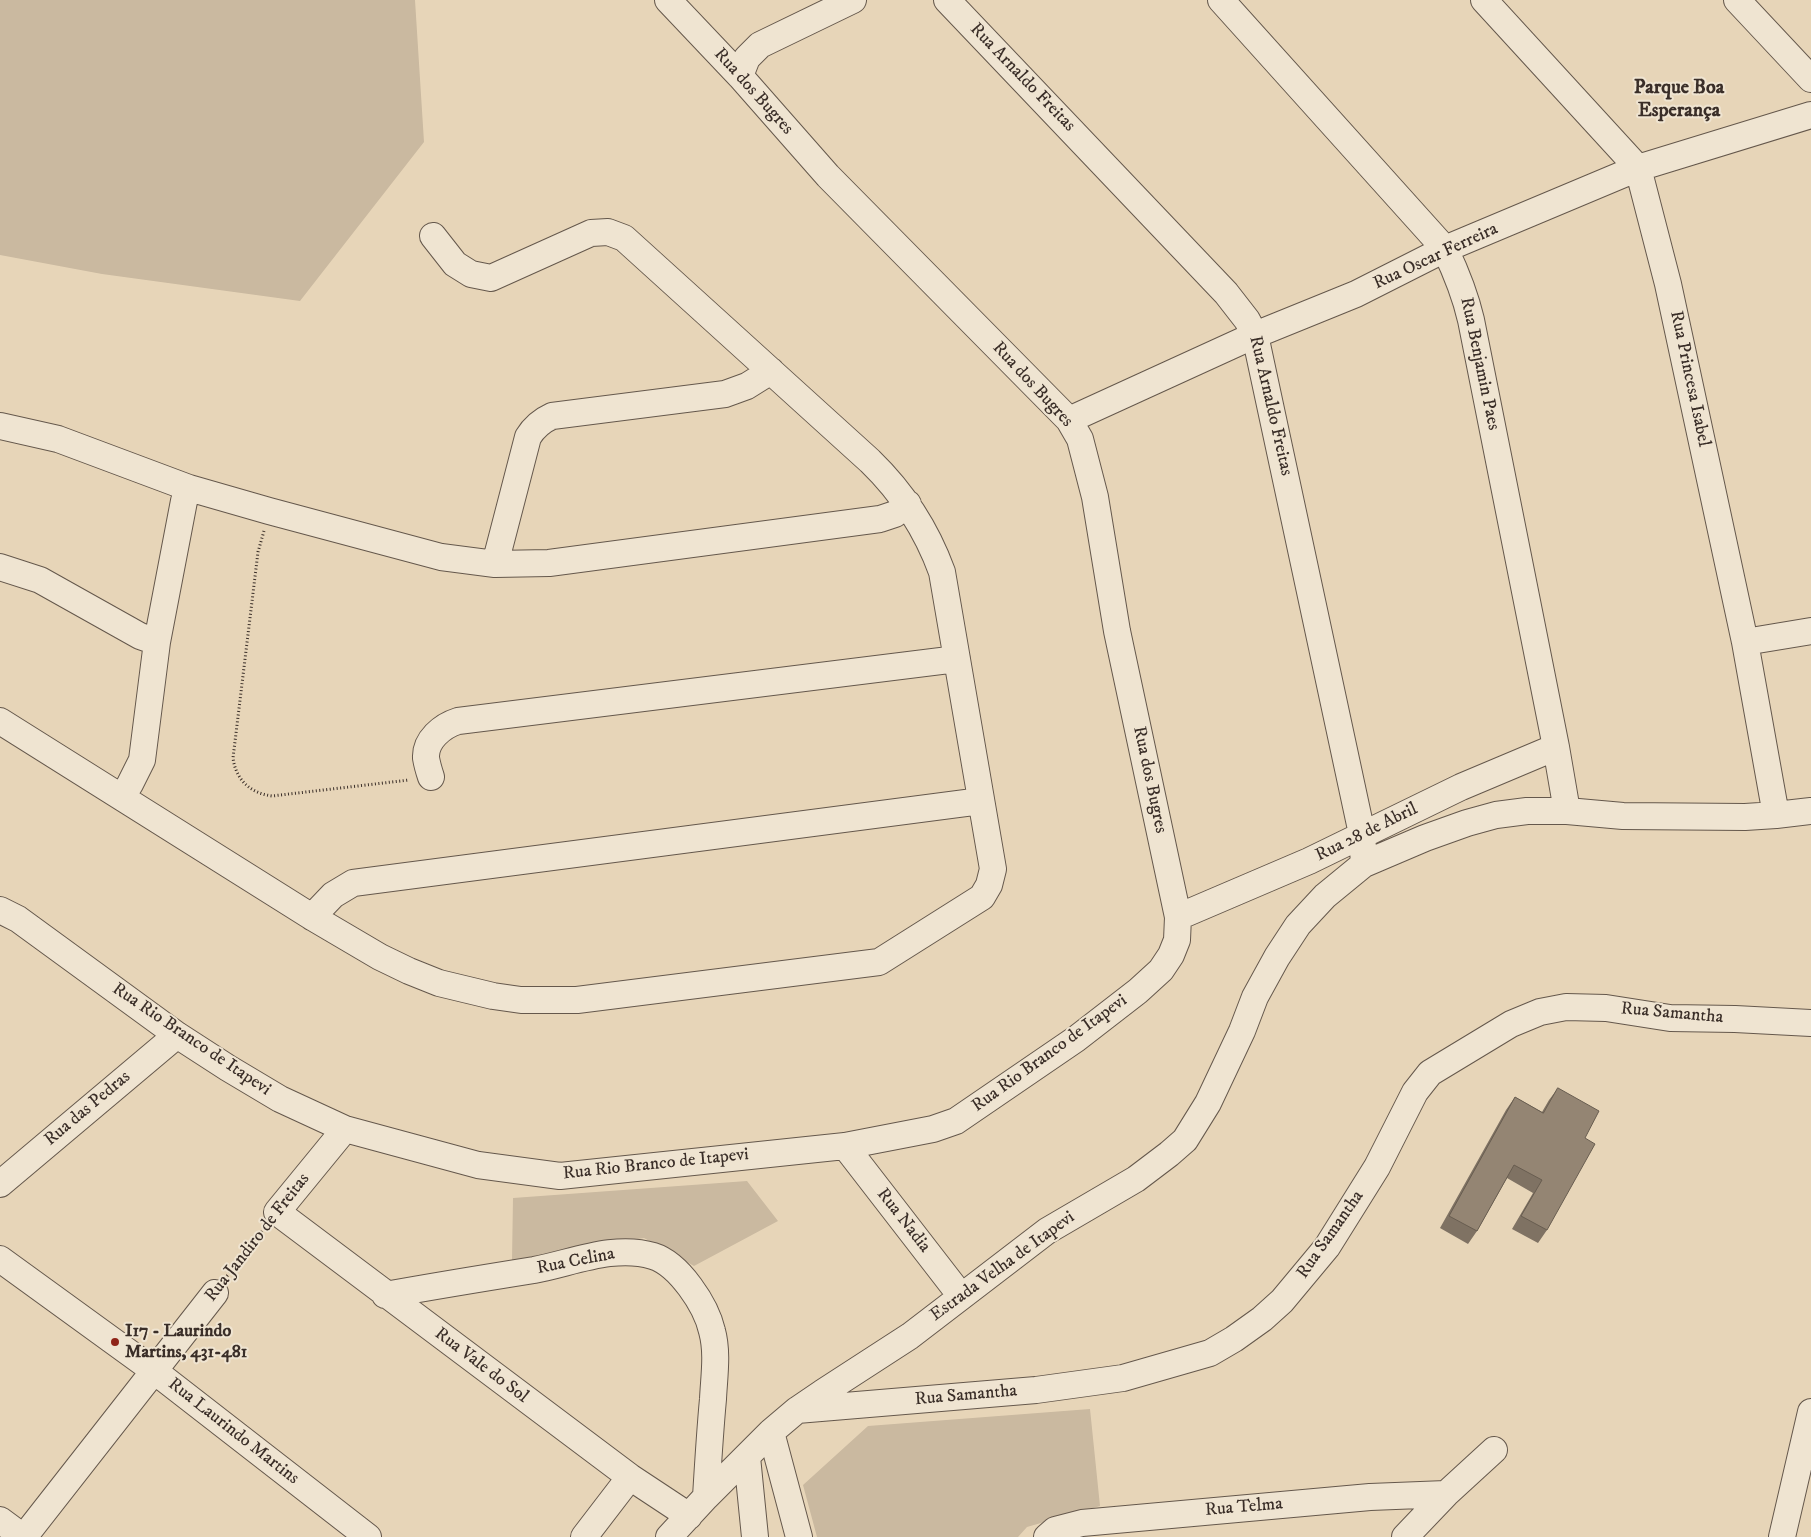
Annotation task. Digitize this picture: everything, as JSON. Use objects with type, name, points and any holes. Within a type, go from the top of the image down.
[{"type":"street","name":"Rua dos Bugres","points":[[668,0],[740,76],[828,176],[1068,420],[1080,439],[1095,497],[1117,631],[1178,917]]},
{"type":"street","points":[[740,76],[747,58],[760,45],[853,0]]},
{"type":"street","name":"Rua Arnaldo Freitas","points":[[947,0],[1226,293],[1248,320],[1255,335],[1362,834],[1364,864]]},
{"type":"street","name":"Rua Benjamin Paes","points":[[1221,0],[1444,250],[1456,270],[1471,320],[1567,811]]},
{"type":"street","name":"Rua Princesa Isabel","points":[[1484,0],[1638,168],[1668,284],[1745,642],[1776,816]]},
{"type":"street","points":[[1738,0],[1811,79]]},
{"type":"street","name":"Rua Oscar Ferreira","points":[[1068,420],[1255,335],[1356,294],[1444,250],[1638,168],[1811,115]]},
{"type":"street","points":[[0,720],[312,917],[380,957],[409,971],[439,982],[466,990],[521,1000],[577,1000],[879,962],[976,901],[986,891],[992,877],[992,869],[942,572],[922,526],[908,504],[884,474],[631,244],[616,234],[608,232],[591,234],[491,278],[471,274],[455,264],[433,236]]},
{"type":"street","points":[[494,564],[528,437],[541,422],[552,416],[725,394],[747,386],[771,371]]},
{"type":"street","points":[[0,426],[58,439],[189,488],[269,511],[441,557],[494,564],[549,563],[880,519],[895,514],[908,504]]},
{"type":"street","points":[[122,797],[142,760],[156,642],[184,501],[189,488]]},
{"type":"street","points":[[0,567],[40,580],[140,636],[156,642]]},
{"type":"street","points":[[1745,642],[1811,631]]},
{"type":"street","points":[[431,777],[426,756],[428,747],[438,732],[458,721],[957,660]]},
{"type":"street","name":"Rua 28 de Abril","points":[[1178,917],[1309,861],[1461,787],[1556,747]]},
{"type":"street","points":[[312,917],[333,895],[353,883],[981,801]]},
{"type":"street","name":"Estrada Velha de Itapevi","points":[[669,1537],[771,1432],[797,1410],[910,1336],[1047,1231],[1136,1179],[1184,1140],[1208,1102],[1242,1030],[1255,997],[1277,956],[1298,925],[1325,896],[1364,864],[1425,838],[1467,823],[1496,815],[1527,810],[1623,816],[1776,816],[1811,811]]},
{"type":"street","name":"Rua Rio Branco de Itapevi","points":[[6,921],[228,1068],[280,1099],[345,1129],[478,1165],[560,1176],[845,1146],[933,1130],[956,1121],[978,1108],[1076,1039],[1138,991],[1160,970],[1170,955],[1177,940],[1178,917]]},
{"type":"street","name":"Rua Samantha","points":[[797,1410],[1036,1390],[1113,1380],[1210,1353],[1248,1329],[1282,1301],[1327,1247],[1377,1167],[1415,1092],[1430,1073],[1511,1024],[1540,1012],[1566,1007],[1606,1008],[1670,1018],[1811,1023]]},
{"type":"street","name":"Rua das Pedras","points":[[0,1184],[177,1034]]},
{"type":"street","name":"Rua Jandiro de Freitas","points":[[277,1212],[345,1129]]},
{"type":"street","name":"Rua Nadia","points":[[845,1146],[961,1296]]},
{"type":"street","name":"Rua Vale do Sol","points":[[277,1212],[385,1295],[630,1477],[689,1516]]},
{"type":"street","name":"Rua Celina","points":[[385,1295],[536,1269],[610,1253],[634,1252],[655,1256],[676,1270],[692,1290],[704,1309],[712,1330],[715,1362],[706,1497]]},
{"type":"street","name":"Rua Laurindo Martins","points":[[0,1259],[153,1370],[368,1537]]},
{"type":"street","name":"Rua Jandiro de Freitas","points":[[24,1537],[215,1292]]},
{"type":"street","points":[[1782,1537],[1811,1412]]},
{"type":"street","points":[[771,1432],[799,1537]]},
{"type":"street","points":[[1405,1537],[1446,1494],[1494,1450]]},
{"type":"street","points":[[747,1457],[755,1537]]},
{"type":"street","points":[[584,1537],[630,1477]]},
{"type":"street","name":"Rua Telma","points":[[1046,1537],[1055,1530],[1090,1522],[1370,1497],[1446,1494]]},
{"type":"street","points":[[0,1520],[24,1537]]},
{"type":"path","points":[[269,511],[257,562],[233,758],[237,774],[246,786],[254,791],[272,796],[431,777]]},
{"type":"path","name":"Rua Jandiro de Freitas","points":[[215,1292],[277,1212]]},
{"type":"shaded area","points":[[0,0],[415,0],[424,142],[300,301],[102,274],[0,255]]},
{"type":"shaded area","points":[[747,1181],[778,1221],[694,1266],[644,1238],[512,1260],[513,1198]]},
{"type":"shaded area","points":[[1090,1409],[1100,1506],[1027,1527],[1018,1537],[817,1537],[803,1485],[868,1426]]},
{"type":"building","points":[[1558,1088],[1599,1111],[1585,1138],[1595,1144],[1547,1230],[1521,1216],[1542,1180],[1514,1165],[1477,1231],[1449,1216],[1515,1097],[1543,1113]]},
{"type":"place","name":"I17 - Laurindo Martins, 431-481","points":[[115,1342]]},
{"type":"district","name":"Parque Boa Esperança","points":[[1679,100]]}]
